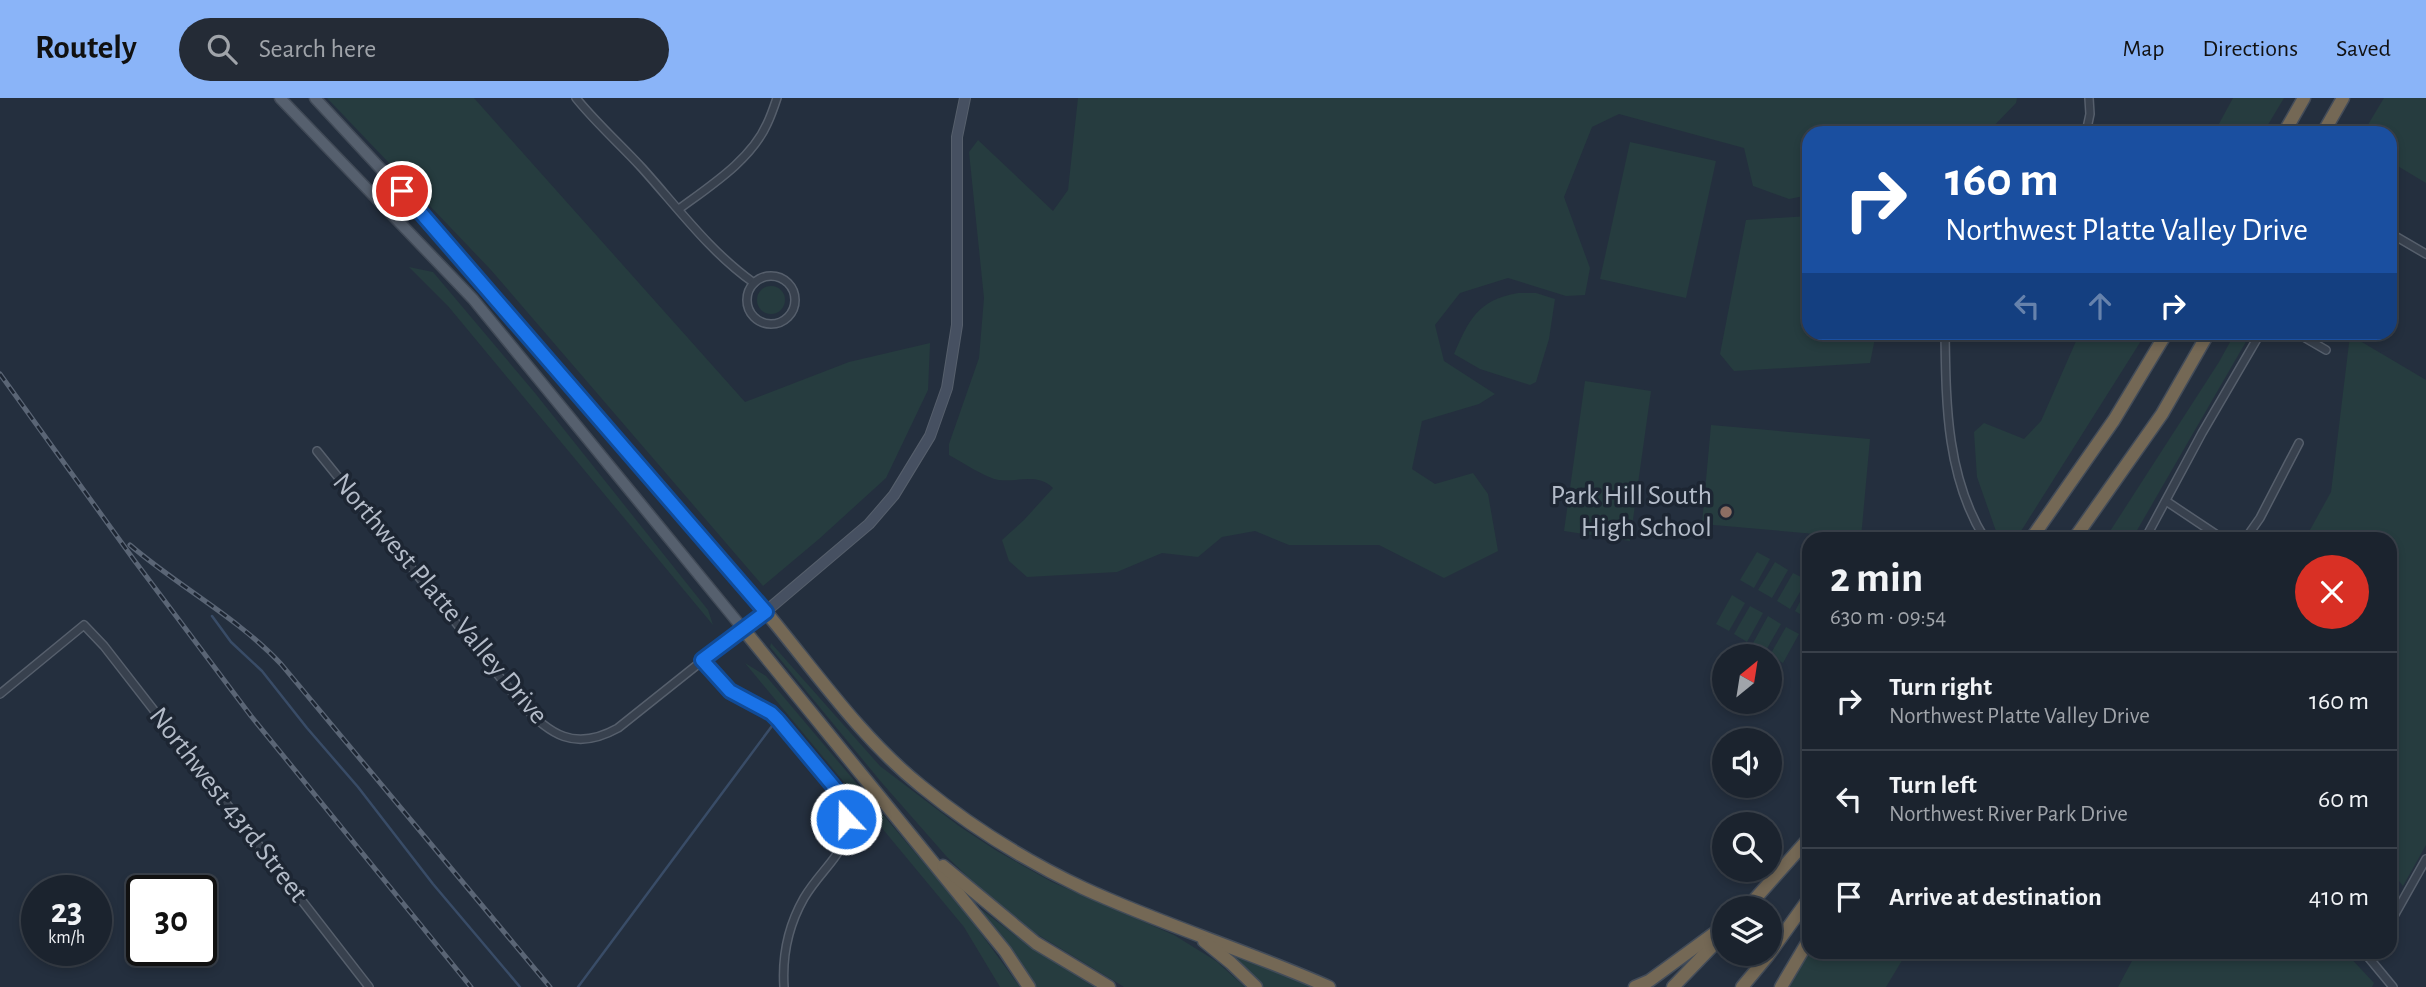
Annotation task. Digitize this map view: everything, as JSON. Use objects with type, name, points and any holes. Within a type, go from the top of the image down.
[{"type":"highway","points":[[2288,126],[2304,98]]},
{"type":"highway","points":[[2327,126],[2343,98]]},
{"type":"highway","points":[[2036,532],[2114,419],[2162,340]]},
{"type":"highway","points":[[2079,532],[2162,414],[2204,340]]},
{"type":"highway","points":[[766,612],[858,724],[921,786],[1006,846],[1082,887],[1329,987]]},
{"type":"highway","points":[[744,630],[1005,951],[1029,987]]},
{"type":"highway","points":[[1758,896],[1802,846]]},
{"type":"highway","points":[[924,850],[1036,943],[1109,987]]},
{"type":"highway","points":[[1742,987],[1802,908]]},
{"type":"highway","points":[[1175,925],[1212,947],[1256,987]]},
{"type":"highway","points":[[1635,987],[1649,981],[1712,935]]},
{"type":"highway","points":[[1673,987],[1712,946]]},
{"type":"highway","points":[[1780,987],[1802,952]]},
{"type":"highway","points":[[1309,978],[1339,987]]},
{"type":"main road","points":[[280,98],[474,299],[744,630]]},
{"type":"main road","points":[[315,98],[428,220],[766,612]]},
{"type":"street","points":[[576,98],[716,251],[754,283]]},
{"type":"street","points":[[679,209],[742,159],[767,125],[777,98]]},
{"type":"street","points":[[744,630],[869,524],[894,495],[930,436],[947,388],[957,326],[957,137],[965,98]]},
{"type":"street","points":[[2088,126],[2091,114],[2090,98]]},
{"type":"street","points":[[2397,237],[2426,254]]},
{"type":"street","points":[[772,276],[789,283],[796,301],[788,318],[771,325],[754,317],[747,306],[747,300],[754,283],[772,276]]},
{"type":"street","points":[[1945,340],[1949,433],[1964,495],[1980,532]]},
{"type":"street","points":[[2149,532],[2256,340]]},
{"type":"street","points":[[2309,340],[2326,350]]},
{"type":"street","points":[[2250,532],[2299,443]]},
{"type":"street","name":"Northwest Platte Valley Drive","points":[[317,451],[520,702],[549,731],[573,739],[589,740],[604,736],[744,630]]},
{"type":"street","points":[[2166,501],[2212,532]]},
{"type":"street","name":"Northwest 43rd Street","points":[[0,695],[84,625],[104,646],[369,987]]},
{"type":"street","points":[[702,660],[730,691],[771,713],[778,720],[839,793],[844,806],[846,832],[843,845],[833,863],[804,898],[791,926],[784,956],[783,987]]},
{"type":"street","points":[[2397,911],[2426,859]]},
{"type":"street","points":[[2372,961],[2393,987]]},
{"type":"green space","points":[[327,98],[474,98],[745,402],[849,362],[930,343],[928,390],[886,478],[763,586],[491,270]]},
{"type":"green space","points":[[1078,98],[2017,98],[2016,103],[1994,126],[1802,126],[1802,196],[1789,199],[1753,186],[1744,148],[1619,114],[1592,127],[1564,197],[1590,268],[1585,295],[1566,296],[1508,278],[1460,293],[1435,325],[1444,361],[1495,394],[1479,404],[1422,421],[1412,469],[1435,484],[1473,473],[1488,494],[1498,551],[1444,578],[1379,545],[1289,545],[1255,531],[1222,537],[1198,557],[1162,553],[1117,572],[1027,577],[1009,561],[1002,540],[1053,488],[1034,479],[994,479],[949,455],[949,444],[979,358],[984,298],[969,152],[978,140],[1053,211],[1068,190]]},
{"type":"green space","points":[[2233,98],[2284,98],[2267,126],[2218,126]]},
{"type":"green space","points":[[2384,98],[2426,98],[2426,183],[2397,166],[2397,126],[2367,126]]},
{"type":"green space","points":[[1630,142],[1716,161],[1686,298],[1600,279]]},
{"type":"green space","points":[[1802,216],[1802,340],[1875,340],[1870,363],[1734,371],[1720,354],[1746,220]]},
{"type":"green space","points":[[409,267],[433,272],[535,393],[708,610],[713,625],[448,306]]},
{"type":"green space","points":[[771,286],[781,290],[785,300],[781,310],[771,314],[761,310],[757,300],[761,290]]},
{"type":"green space","points":[[1536,293],[1555,299],[1549,339],[1536,382],[1530,385],[1480,369],[1454,354],[1470,321],[1484,306],[1504,296]]},
{"type":"green space","points":[[2076,340],[2142,340],[2020,532],[1996,532],[1977,477],[1974,432],[1984,423],[2024,439],[2041,421]]},
{"type":"green space","points":[[2231,340],[2247,340],[2136,532],[2110,532]]},
{"type":"green space","points":[[2349,340],[2358,340],[2426,380],[2426,845],[2403,886],[2397,879],[2397,532],[2309,532],[2331,492]]},
{"type":"green space","points":[[1585,381],[1651,391],[1630,541],[1564,531]]},
{"type":"green space","points":[[1711,425],[1870,439],[1862,532],[1802,533],[1702,524]]},
{"type":"green space","points":[[1757,552],[1770,559],[1754,588],[1740,580]]},
{"type":"green space","points":[[1775,562],[1788,570],[1772,598],[1758,590]]},
{"type":"green space","points":[[1793,573],[1802,578],[1802,589],[1790,609],[1777,601]]},
{"type":"green space","points":[[1732,595],[1745,603],[1729,631],[1716,624]]},
{"type":"green space","points":[[1802,598],[1802,615],[1795,611]]},
{"type":"green space","points":[[1750,606],[1763,613],[1747,642],[1734,634]]},
{"type":"green space","points":[[1768,616],[1781,624],[1770,644],[1753,644]]},
{"type":"green space","points":[[1786,627],[1799,634],[1783,663],[1782,644],[1776,644]]},
{"type":"green space","points":[[771,643],[880,766],[959,826],[1052,882],[1174,935],[1216,961],[1245,987],[1124,987],[1035,933],[947,857],[770,647]]},
{"type":"green space","points":[[745,663],[766,676],[966,913],[1020,987],[1000,987],[964,927]]},
{"type":"green space","points":[[982,910],[1029,946],[1094,987],[1034,987],[979,911]]},
{"type":"green space","points":[[1227,950],[1315,987],[1263,987],[1226,953]]},
{"type":"green space","points":[[1802,958],[1903,959],[1886,987],[1785,987]]},
{"type":"green space","points":[[2133,959],[2352,959],[2374,983],[2372,987],[2118,987]]},
{"type":"waterway","points":[[212,616],[231,642],[262,671],[358,787],[433,884],[520,987]]},
{"type":"waterway","points":[[578,987],[772,726]]},
{"type":"railway","points":[[0,374],[251,716],[471,987]]},
{"type":"railway","points":[[130,545],[246,631],[281,664],[550,987]]},
{"type":"place","name":"Park Hill South High School","points":[[1726,512]]},
{"type":"route","points":[[402,191],[766,612],[702,660],[730,691],[771,713],[778,720],[839,793],[846,819]]}]
